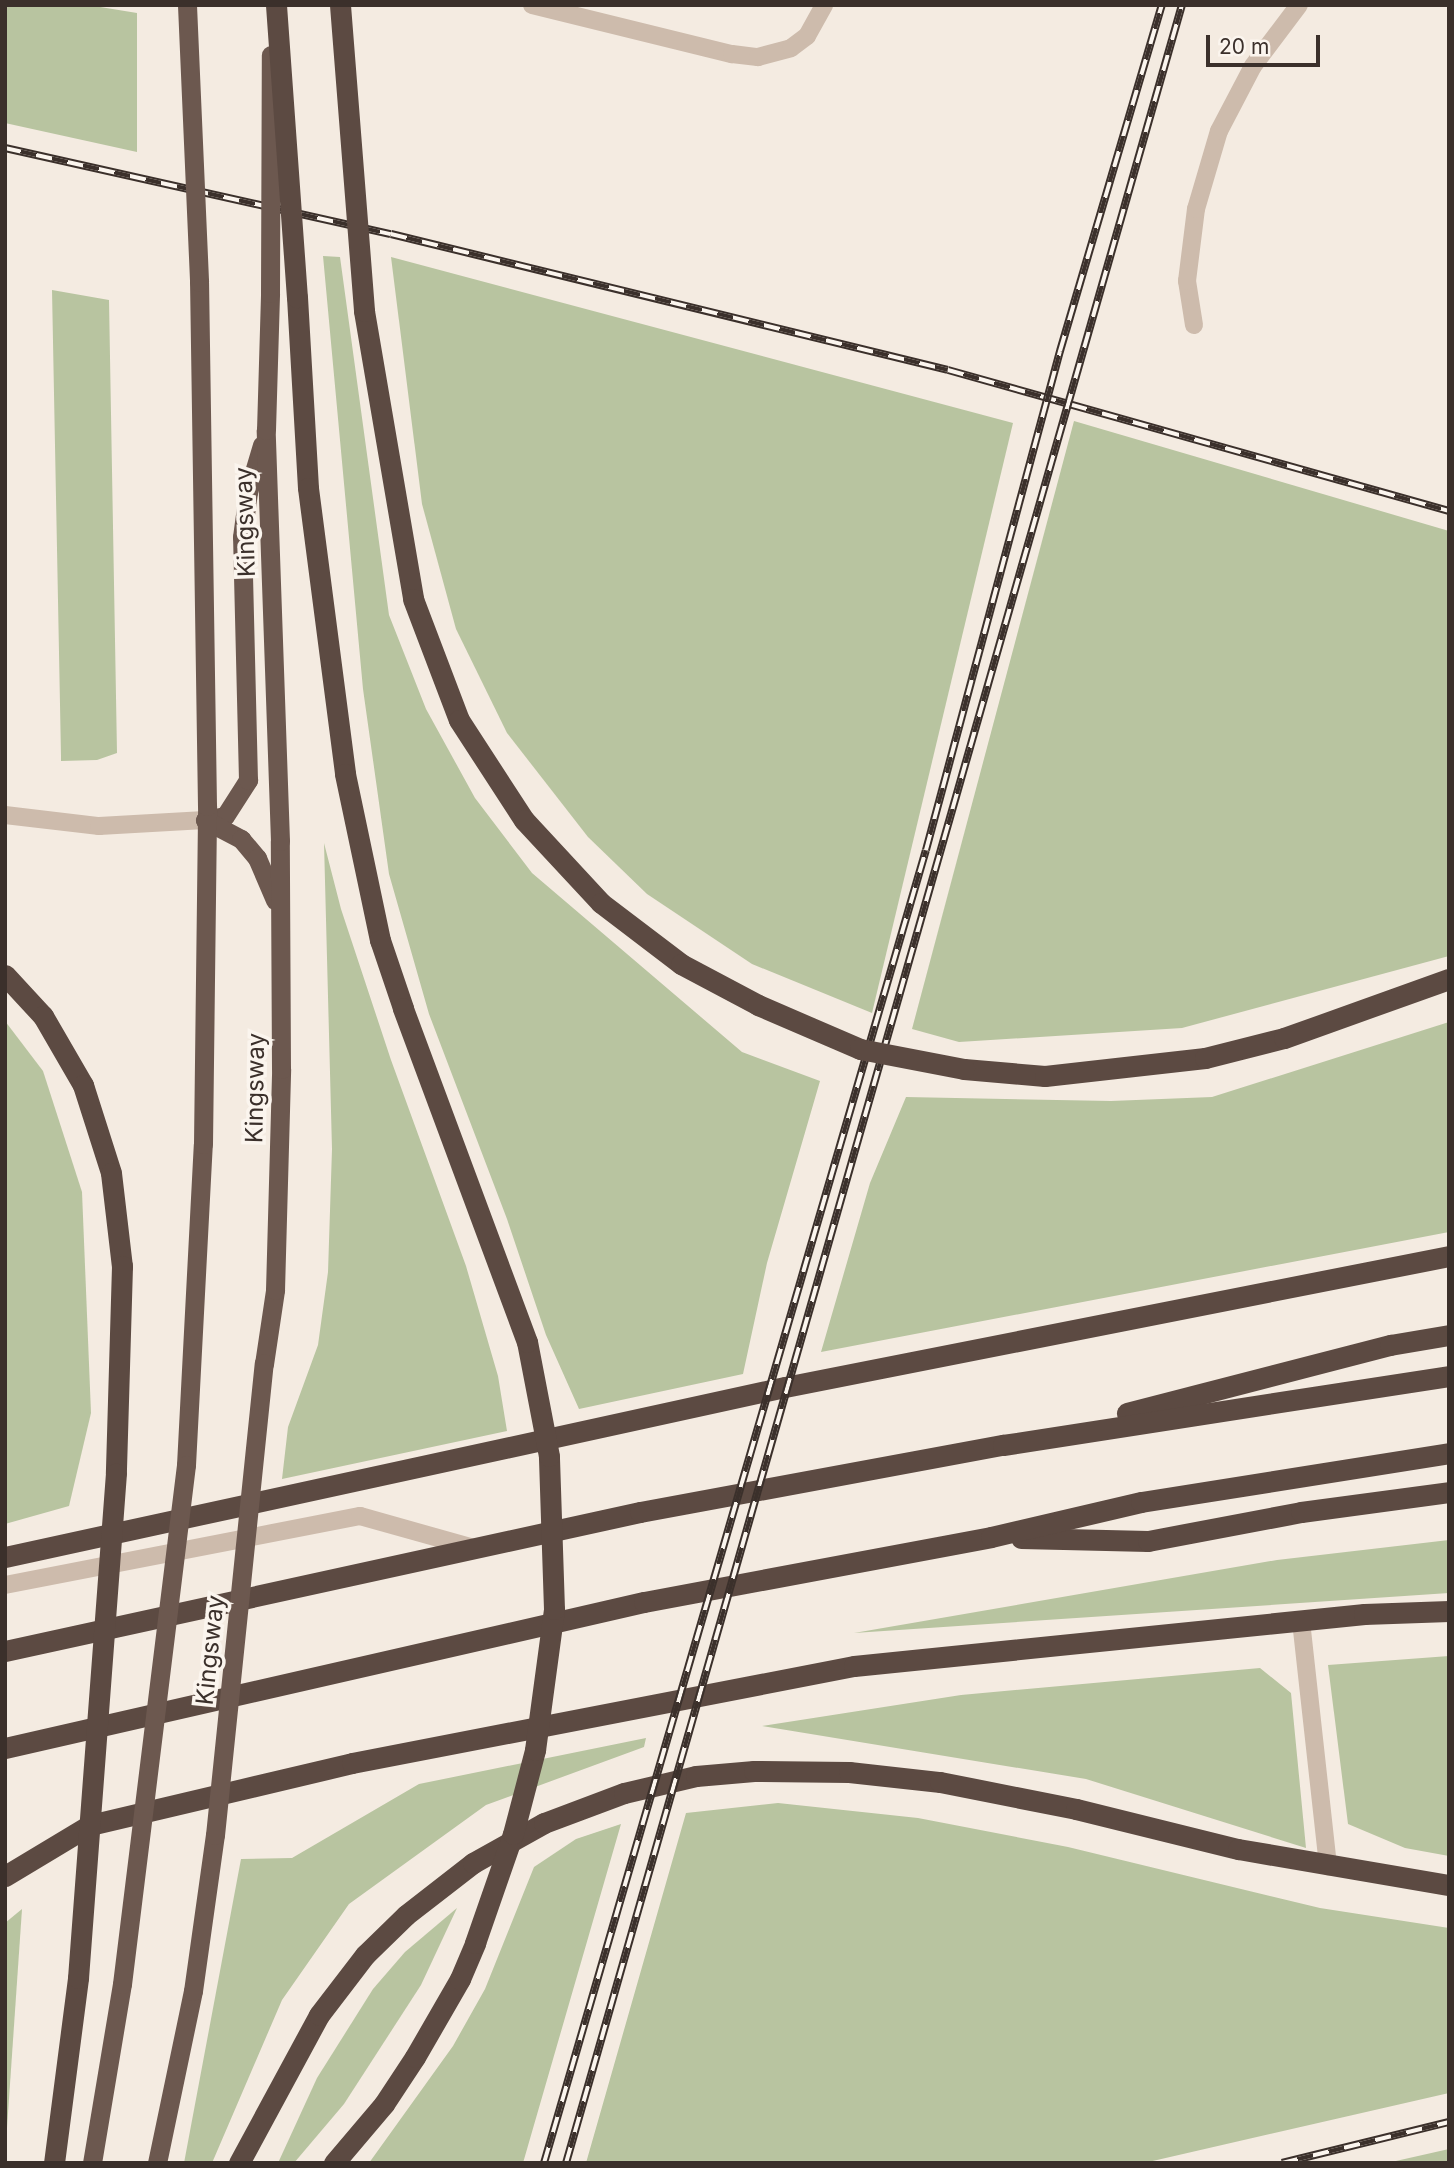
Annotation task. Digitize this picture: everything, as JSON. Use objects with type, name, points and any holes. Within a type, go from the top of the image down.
[{"type":"highway","name":"Kingsway","points":[[92,2163],[122,1984],[186,1465],[203,1144],[205,820],[198,282],[187,5]]},
{"type":"highway","name":"Kingsway","points":[[157,2163],[193,1991],[215,1835],[264,1364],[275,1290],[280,911],[266,430],[274,5]]},
{"type":"highway","points":[[274,5],[297,297],[308,488],[334,702],[380,940],[527,1342],[549,1456],[554,1609],[535,1751],[513,1835],[475,1943],[460,1979],[409,2066],[384,2104],[334,2163]]},
{"type":"highway","points":[[340,5],[364,311],[413,599],[459,720],[524,821],[593,896],[681,964],[758,1005],[860,1049],[964,1069],[1045,1076],[1205,1058],[1284,1038],[1449,979]]},
{"type":"highway","points":[[205,820],[225,816],[244,792],[248,780],[242,537],[248,492],[266,430]]},
{"type":"highway","points":[[205,820],[241,839],[257,858],[280,911]]},
{"type":"highway","points":[[5,975],[43,1016],[83,1086],[111,1173],[122,1266],[116,1473],[78,1978],[54,2163]]},
{"type":"highway","points":[[5,1557],[785,1387],[1449,1256]]},
{"type":"highway","points":[[1003,1445],[1390,1345],[1449,1335]]},
{"type":"highway","points":[[5,1651],[640,1512],[1003,1445],[1449,1376]]},
{"type":"highway","points":[[5,1748],[644,1602],[990,1537],[1141,1502],[1449,1453]]},
{"type":"highway","points":[[990,1537],[1148,1541],[1301,1512],[1449,1492]]},
{"type":"highway","points":[[5,1876],[90,1825],[365,1760],[854,1666],[1301,1621],[1449,1611]]},
{"type":"highway","points":[[239,2163],[319,2015],[365,1955],[406,1915],[490,1852],[544,1823],[624,1793],[696,1776],[754,1771],[871,1774],[1005,1793],[1328,1867],[1449,1885]]},
{"type":"street","points":[[532,5],[732,54],[758,57],[791,48],[807,37],[824,5]]},
{"type":"street","points":[[1194,325],[1187,281],[1196,209],[1219,131],[1253,66],[1300,5]]},
{"type":"street","points":[[5,816],[99,826],[205,820]]},
{"type":"street","points":[[5,1585],[360,1516],[475,1549]]},
{"type":"street","points":[[1301,1621],[1328,1867]]},
{"type":"green space","points":[[5,5],[88,5],[137,13],[137,152],[5,123]]},
{"type":"green space","points":[[323,256],[340,257],[389,615],[426,709],[475,798],[532,873],[742,1052],[820,1081],[767,1263],[743,1374],[579,1409],[546,1335],[507,1219],[429,1014],[389,874],[363,689]]},
{"type":"green space","points":[[391,257],[1013,423],[872,1013],[752,964],[647,894],[588,837],[507,733],[456,629],[422,504]]},
{"type":"green space","points":[[52,290],[109,300],[117,753],[97,760],[61,761]]},
{"type":"green space","points":[[1074,421],[1449,531],[1449,956],[1182,1028],[959,1042],[912,1029]]},
{"type":"green space","points":[[324,843],[341,909],[391,1060],[466,1266],[498,1376],[507,1431],[282,1479],[288,1427],[318,1345],[328,1272],[332,1149]]},
{"type":"green space","points":[[5,1021],[43,1071],[82,1192],[91,1413],[69,1506],[5,1524]]},
{"type":"green space","points":[[1449,1022],[1449,1232],[821,1352],[870,1183],[906,1097],[1111,1101],[1212,1097]]},
{"type":"green space","points":[[1449,1540],[1449,1593],[854,1633],[1277,1560]]},
{"type":"green space","points":[[1449,1656],[1449,1856],[1405,1848],[1348,1824],[1328,1665]]},
{"type":"green space","points":[[1260,1668],[1291,1693],[1306,1848],[1086,1779],[762,1726],[961,1695]]},
{"type":"green space","points":[[646,1738],[644,1747],[486,1805],[349,1904],[282,2000],[212,2163],[184,2163],[241,1859],[292,1858],[419,1784]]},
{"type":"green space","points":[[778,1803],[918,1818],[1068,1847],[1320,1908],[1449,1928],[1449,2093],[1144,2163],[586,2163],[686,1813]]},
{"type":"green space","points":[[621,1824],[523,2163],[369,2163],[453,2046],[485,1989],[534,1867],[576,1839]]},
{"type":"green space","points":[[457,1908],[421,1985],[344,2104],[294,2163],[278,2163],[317,2078],[373,1989],[405,1952]]},
{"type":"green space","points":[[22,1909],[5,2157],[5,1923]]},
{"type":"green space","points":[[1449,2149],[1449,2163],[1387,2163]]},
{"type":"railway","points":[[544,2163],[926,850],[1060,351],[1162,5]]},
{"type":"railway","points":[[566,2163],[1182,5]]},
{"type":"railway","points":[[5,148],[391,234],[948,370],[1449,511]]},
{"type":"railway","points":[[1282,2163],[1449,2122]]}]
